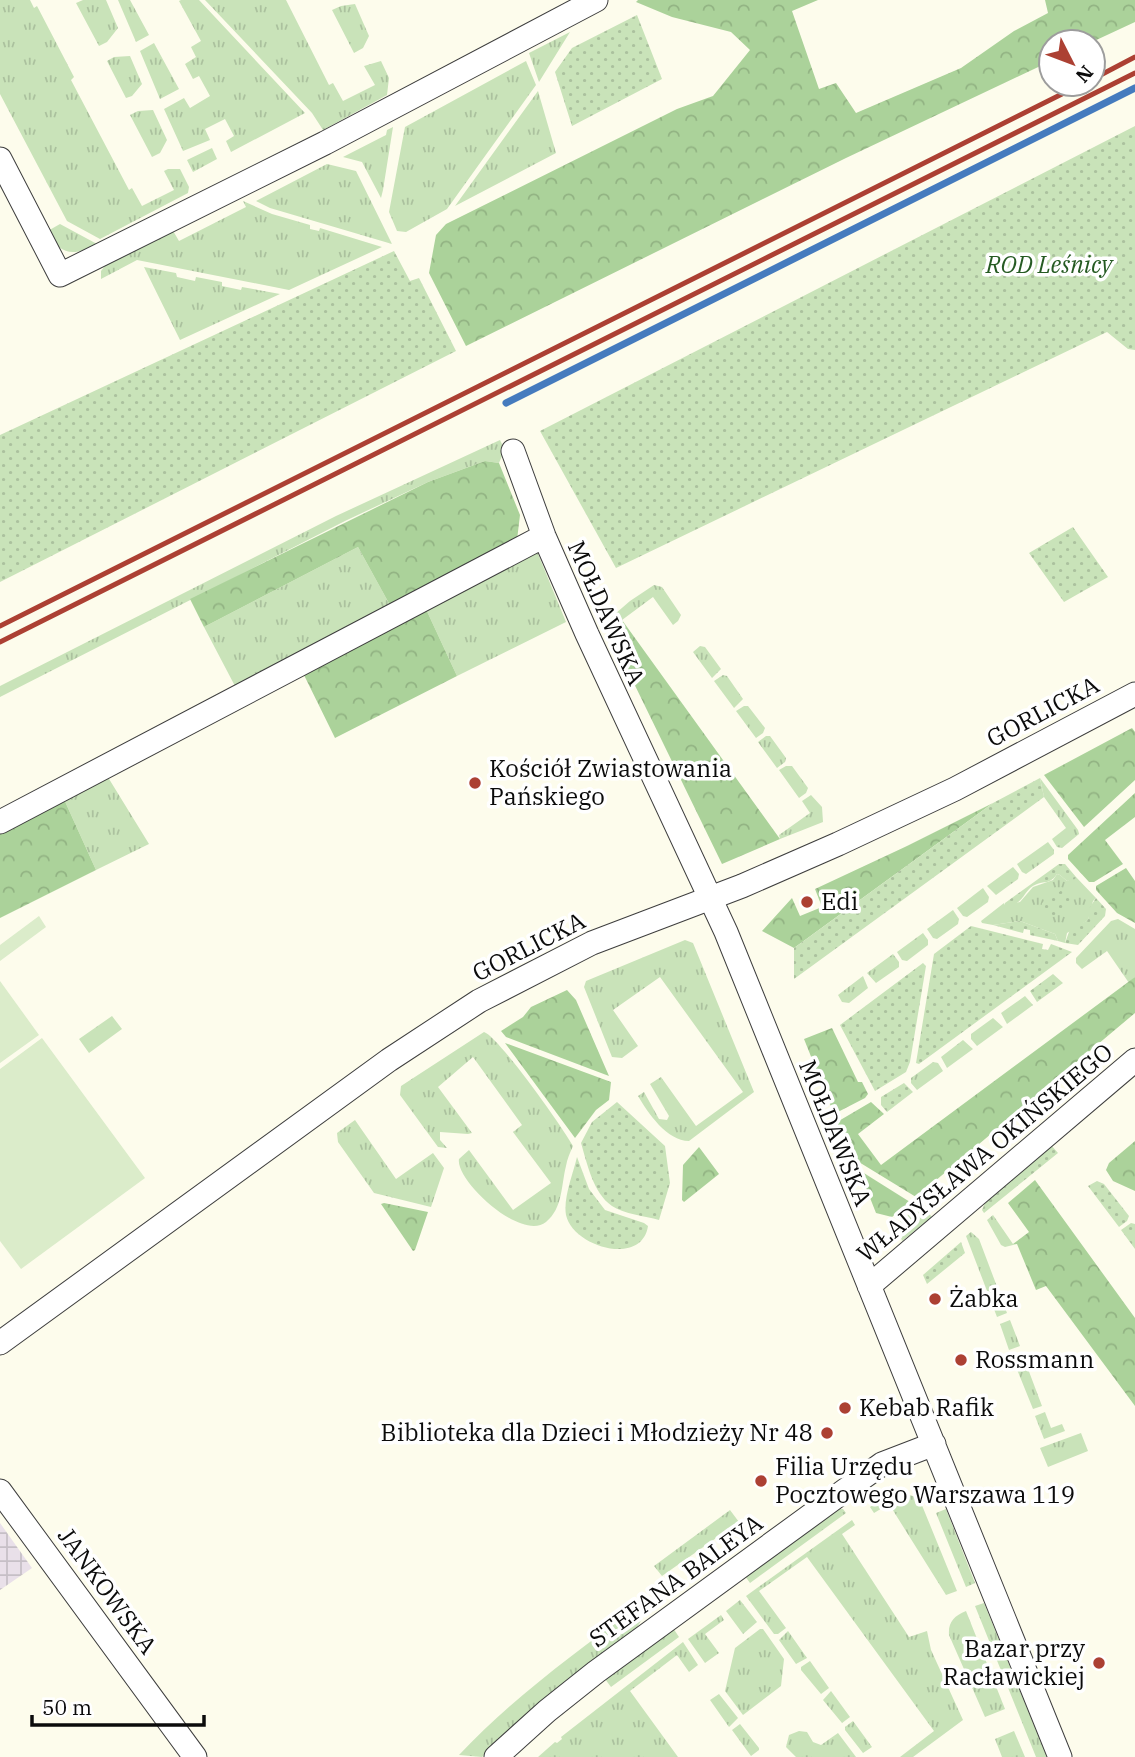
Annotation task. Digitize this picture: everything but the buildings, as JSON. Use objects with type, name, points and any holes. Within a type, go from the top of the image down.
[{"type":"street","points":[[0,159],[60,275],[325,143],[596,0]]},
{"type":"street","name":"MOŁDAWSKA","points":[[513,451],[544,536],[624,717],[726,932],[1060,1757]]},
{"type":"street","name":"MOŁDAWSKA","points":[[0,822],[544,536]]},
{"type":"street","name":"GORLICKA","points":[[0,1343],[378,1068],[479,1001],[592,943],[742,886],[931,800],[1135,694]]},
{"type":"street","name":"WŁADYSŁAWA OKIŃSKIEGO","points":[[869,1286],[1135,1060]]},
{"type":"street","name":"STEFANA BALEYA","points":[[496,1757],[580,1684],[844,1491],[882,1464],[934,1444]]},
{"type":"street","name":"JANKOWSKA","points":[[0,1491],[195,1757]]},
{"type":"shaded area","points":[[0,1523],[32,1568],[0,1590]]},
{"type":"green space","points":[[0,0],[30,0],[34,8],[37,6],[74,77],[71,80],[129,190],[132,188],[142,206],[174,190],[164,171],[168,169],[180,169],[189,187],[188,193],[100,239],[67,221],[0,94]]},
{"type":"green space","points":[[83,0],[106,0],[118,28],[107,42],[99,46],[76,3]]},
{"type":"green space","points":[[118,0],[130,0],[149,35],[136,42]]},
{"type":"green space","points":[[199,0],[305,113],[231,152],[226,141],[234,136],[225,119],[205,129],[210,140],[183,151],[164,109],[184,98],[190,108],[210,96],[199,76],[193,79],[185,64],[196,57],[191,47],[201,41],[179,1]]},
{"type":"green space","points":[[205,0],[286,0],[329,85],[333,83],[343,101],[375,85],[364,66],[381,61],[389,78],[387,95],[323,130],[312,113]]},
{"type":"green space","points":[[818,0],[792,11],[819,89],[836,83],[856,113],[961,68],[1014,31],[1048,13],[1045,0],[1135,0],[1135,22],[1107,35],[1107,28],[1037,28],[1037,68],[846,158],[466,346],[429,273],[436,235],[446,224],[677,109],[713,96],[750,50],[731,32],[672,17],[636,2]]},
{"type":"green space","points":[[355,4],[369,36],[363,48],[354,53],[332,10]]},
{"type":"green space","points":[[637,15],[662,79],[572,126],[555,72],[572,48]]},
{"type":"green space","points":[[570,32],[539,82],[529,53]]},
{"type":"green space","points":[[154,43],[179,89],[160,99],[140,51]]},
{"type":"green space","points":[[130,56],[142,84],[132,96],[126,98],[107,61],[114,57]]},
{"type":"green space","points":[[526,61],[536,85],[447,209],[406,232],[397,231],[389,212],[405,127]]},
{"type":"green space","points":[[538,91],[556,153],[455,206]]},
{"type":"green space","points":[[153,110],[167,140],[160,153],[152,157],[130,115],[138,111]]},
{"type":"green space","name":"ROD Leśnicy","points":[[1135,126],[1135,350],[1128,349],[1107,332],[616,568],[540,431]]},
{"type":"green space","points":[[393,127],[381,198],[362,162],[343,157],[386,135],[387,130]]},
{"type":"green space","points":[[212,148],[217,159],[193,172],[187,160]]},
{"type":"green space","points":[[327,164],[356,171],[392,244],[270,208],[256,201]]},
{"type":"green space","points":[[243,201],[272,214],[310,225],[310,229],[319,231],[320,228],[382,247],[289,290],[137,260],[101,279],[101,271],[108,262],[172,229],[179,241],[246,207]]},
{"type":"green space","points":[[60,224],[97,244],[74,252],[62,249],[46,232]]},
{"type":"green space","points":[[394,251],[410,281],[419,278],[456,351],[0,582],[0,435]]},
{"type":"green space","points":[[144,267],[176,273],[177,277],[195,281],[196,277],[222,282],[222,286],[241,290],[242,287],[280,294],[180,340]]},
{"type":"green space","points":[[500,440],[507,454],[502,456],[499,463],[485,461],[428,482],[345,521],[0,697],[0,686],[336,516]]},
{"type":"green space","points":[[485,461],[499,463],[520,515],[517,540],[391,607],[358,547],[204,627],[190,599],[428,482]]},
{"type":"green space","points":[[1073,527],[1108,577],[1064,602],[1029,553]]},
{"type":"green space","points":[[358,547],[391,607],[236,688],[204,627]]},
{"type":"green space","points":[[536,549],[566,622],[457,676],[425,607]]},
{"type":"green space","points":[[654,585],[662,587],[681,615],[673,625],[653,597],[622,620],[608,620],[630,601]]},
{"type":"green space","points":[[425,607],[457,676],[335,738],[303,673]]},
{"type":"green space","points":[[608,620],[622,620],[780,839],[722,864],[606,626]]},
{"type":"green space","points":[[700,646],[705,647],[721,669],[712,678],[693,652]]},
{"type":"green space","points":[[723,675],[727,676],[743,699],[734,708],[714,681]]},
{"type":"green space","points":[[748,706],[765,728],[756,738],[736,711]]},
{"type":"green space","points":[[1132,728],[1135,732],[1135,780],[1084,827],[1044,775]]},
{"type":"green space","points":[[770,736],[786,758],[777,768],[758,742]]},
{"type":"green space","points":[[792,766],[808,788],[799,798],[779,770]]},
{"type":"green space","points":[[106,774],[149,844],[96,870],[63,797]]},
{"type":"green space","points":[[1040,778],[1078,830],[1079,834],[1062,848],[1057,847],[1052,839],[1066,828],[1044,797]]},
{"type":"green space","points":[[1040,778],[1044,797],[794,979],[794,948],[993,803]]},
{"type":"green space","points":[[1135,793],[1135,817],[1105,840],[1123,864],[1094,882],[1089,882],[1068,859],[1068,855]]},
{"type":"green space","points":[[811,795],[822,807],[823,822],[780,839],[779,835],[810,813],[802,801]]},
{"type":"green space","points":[[63,797],[96,870],[0,918],[0,830]]},
{"type":"green space","points":[[993,803],[794,948],[762,931],[792,898],[800,916],[822,907],[815,889]]},
{"type":"green space","points":[[1048,842],[1054,854],[1026,874],[1022,872],[1017,864]]},
{"type":"green space","points":[[1059,864],[1065,864],[1075,879],[1067,881],[1057,874],[1050,881],[1032,886],[1020,901],[1005,905],[1005,903]]},
{"type":"green space","points":[[1013,867],[1019,874],[1018,879],[996,895],[987,886]]},
{"type":"green space","points":[[1126,868],[1135,881],[1135,923],[1117,913],[1096,890],[1096,886]]},
{"type":"green space","points":[[1057,874],[1067,881],[1076,877],[1096,898],[1088,920],[1067,933],[1065,943],[1058,941],[1055,934],[1020,921],[993,925],[982,923],[981,921],[1004,903],[1020,902],[1033,887],[1053,880]]},
{"type":"green space","points":[[983,888],[989,897],[988,902],[967,917],[963,916],[957,908]]},
{"type":"green space","points":[[1062,890],[1067,890],[1074,897],[1072,906],[1056,916],[1044,915],[1041,911],[1042,903]]},
{"type":"green space","points":[[1096,898],[1106,909],[1105,916],[1078,945],[1065,943],[1070,929],[1088,920],[1090,907]]},
{"type":"green space","points":[[953,910],[959,919],[958,924],[937,939],[933,938],[927,929]]},
{"type":"green space","points":[[39,916],[46,927],[0,961],[0,945]]},
{"type":"green space","points":[[1118,919],[1135,929],[1135,977],[1129,983],[1107,951],[1082,969],[1076,963],[1076,958],[1111,921]]},
{"type":"green space","points":[[1020,921],[1055,934],[1058,941],[1030,935],[1030,930],[1024,929],[1023,933],[993,925]]},
{"type":"green space","points":[[971,926],[1043,944],[1042,949],[1048,950],[1051,944],[1072,952],[919,1064],[916,1063],[934,954]]},
{"type":"green space","points":[[923,933],[928,945],[907,961],[902,960],[897,952]]},
{"type":"green space","points":[[685,940],[693,943],[754,1092],[689,1141],[681,1140],[666,1131],[647,1110],[638,1096],[644,1092],[659,1119],[667,1120],[669,1116],[650,1084],[661,1077],[696,1126],[743,1092],[660,977],[613,1010],[638,1046],[622,1058],[612,1057],[584,987],[586,981]]},
{"type":"green space","points":[[893,954],[899,967],[876,983],[867,973]]},
{"type":"green space","points":[[923,963],[926,966],[910,1062],[906,1072],[875,1091],[840,1025]]},
{"type":"green space","points":[[1053,974],[1063,983],[1037,1002],[1030,991]]},
{"type":"green space","points":[[863,976],[868,988],[849,1003],[842,1002],[838,995]]},
{"type":"green space","points":[[1135,977],[1135,1013],[916,1197],[849,1156],[837,1122],[871,1102],[884,1114],[858,1134],[881,1165]]},
{"type":"green space","points":[[0,981],[39,1035],[0,1063]]},
{"type":"green space","points":[[567,990],[576,1000],[609,1076],[506,1037],[501,1031],[523,1017],[531,1007]]},
{"type":"green space","points":[[1025,996],[1033,1005],[1007,1024],[1001,1013]]},
{"type":"green space","points":[[112,1016],[122,1029],[89,1053],[79,1039]]},
{"type":"green space","points":[[993,1018],[1003,1027],[977,1046],[971,1039],[971,1034]]},
{"type":"green space","points":[[832,1028],[858,1082],[862,1082],[868,1094],[834,1114],[804,1039]]},
{"type":"green space","points":[[484,1032],[516,1065],[573,1146],[556,1210],[546,1222],[535,1226],[521,1224],[492,1206],[467,1181],[461,1169],[459,1159],[469,1150],[513,1210],[551,1183],[513,1132],[522,1125],[473,1057],[438,1087],[472,1133],[440,1132],[440,1140],[447,1148],[438,1147],[400,1095],[401,1086]]},
{"type":"green space","points":[[42,1038],[145,1178],[21,1269],[0,1241],[0,1069]]},
{"type":"green space","points":[[963,1040],[973,1049],[947,1068],[941,1057]]},
{"type":"green space","points":[[505,1043],[611,1082],[609,1100],[596,1110],[575,1138]]},
{"type":"green space","points":[[933,1062],[938,1063],[943,1071],[917,1090],[911,1083],[911,1078]]},
{"type":"green space","points":[[904,1083],[913,1092],[887,1112],[881,1105],[881,1097]]},
{"type":"green space","points":[[617,1102],[665,1146],[670,1183],[659,1220],[628,1213],[612,1206],[595,1186],[588,1168],[581,1143],[592,1122]]},
{"type":"green space","points":[[355,1120],[396,1179],[433,1153],[444,1168],[431,1207],[374,1193],[338,1142],[337,1133]]},
{"type":"green space","points":[[1135,1141],[1135,1191],[1113,1181],[1106,1170],[1109,1163]]},
{"type":"green space","points":[[1051,1145],[1058,1153],[984,1213],[982,1210],[985,1203]]},
{"type":"green space","points":[[699,1147],[719,1174],[684,1202],[683,1165]]},
{"type":"green space","points":[[577,1157],[589,1189],[605,1210],[648,1226],[643,1239],[634,1246],[607,1248],[581,1236],[571,1226],[566,1215],[566,1201]]},
{"type":"green space","points":[[859,1170],[910,1202],[892,1217],[876,1213]]},
{"type":"green space","points":[[1035,1180],[1135,1318],[1135,1406],[1046,1286],[1036,1290],[1017,1244],[1013,1244],[1029,1232],[1008,1203]]},
{"type":"green space","points":[[1097,1181],[1104,1184],[1129,1216],[1119,1227],[1088,1186]]},
{"type":"green space","points":[[381,1204],[428,1212],[415,1250],[413,1251]]},
{"type":"green space","points":[[921,1205],[932,1217],[902,1241],[897,1224]]},
{"type":"green space","points":[[993,1215],[1013,1244],[1017,1244],[1005,1247],[1001,1245],[987,1220]]},
{"type":"green space","points":[[1131,1223],[1135,1224],[1135,1249],[1121,1230]]},
{"type":"green space","points":[[971,1232],[979,1239],[1007,1313],[997,1317],[966,1236]]},
{"type":"green space","points":[[961,1242],[965,1253],[927,1284],[923,1275]]},
{"type":"green space","points":[[1010,1320],[1020,1346],[1009,1350],[1000,1324]]},
{"type":"green space","points":[[1022,1353],[1042,1406],[1033,1409],[1012,1357]]},
{"type":"green space","points":[[1045,1412],[1051,1428],[1062,1424],[1065,1431],[1044,1439],[1035,1416]]},
{"type":"green space","points":[[1081,1433],[1088,1451],[1048,1467],[1040,1448]]},
{"type":"green space","points":[[893,1490],[919,1498],[957,1591],[946,1595],[889,1504],[874,1513],[870,1507]]},
{"type":"green space","points":[[837,1509],[843,1509],[846,1513],[750,1583],[745,1576]]},
{"type":"green space","points":[[946,1509],[975,1583],[966,1587],[936,1513]]},
{"type":"green space","points":[[730,1510],[739,1522],[662,1576],[654,1566]]},
{"type":"green space","points":[[852,1520],[855,1525],[842,1534],[909,1637],[927,1631],[931,1650],[963,1720],[913,1757],[900,1757],[934,1731],[807,1557],[759,1591],[786,1628],[778,1634],[774,1634],[746,1596]]},
{"type":"green space","points":[[740,1600],[757,1622],[743,1634],[726,1611]]},
{"type":"green space","points":[[984,1603],[1047,1757],[1036,1757],[975,1606]]},
{"type":"green space","points":[[635,1609],[642,1619],[636,1629],[518,1722],[482,1757],[459,1755],[522,1696]]},
{"type":"green space","points":[[966,1611],[1005,1709],[985,1717],[949,1635],[953,1620]]},
{"type":"green space","points":[[721,1615],[724,1620],[705,1634],[719,1653],[705,1663],[688,1639]]},
{"type":"green space","points":[[673,1628],[679,1637],[611,1687],[605,1679]]},
{"type":"green space","points":[[763,1629],[784,1659],[781,1686],[743,1715],[725,1691],[735,1648]]},
{"type":"green space","points":[[788,1631],[807,1658],[796,1664],[779,1640]]},
{"type":"green space","points":[[683,1642],[698,1665],[689,1672],[677,1655],[630,1691],[678,1757],[538,1757],[562,1739],[561,1737]]},
{"type":"green space","points":[[810,1661],[829,1688],[821,1694],[801,1670],[801,1667]]},
{"type":"green space","points":[[831,1691],[850,1717],[842,1723],[823,1700]]},
{"type":"green space","points":[[719,1694],[738,1718],[729,1727],[710,1700]]},
{"type":"green space","points":[[853,1721],[872,1747],[863,1753],[845,1730]]},
{"type":"green space","points":[[740,1724],[759,1748],[751,1756],[732,1730]]},
{"type":"green space","points":[[799,1731],[807,1732],[813,1742],[821,1745],[838,1733],[856,1757],[796,1757],[786,1747],[789,1735]]},
{"type":"green space","points":[[1014,1731],[1025,1757],[1002,1757],[995,1739]]},
{"type":"waterway","points":[[506,403],[1135,88]]},
{"type":"railway","points":[[1107,72],[1135,57]]},
{"type":"railway","points":[[0,642],[1135,73]]},
{"type":"railway","points":[[0,626],[1054,98]]},
{"type":"place","name":"Kościół Zwiastowania Pańskiego","points":[[475,783]]},
{"type":"place","name":"Edi","points":[[807,902]]},
{"type":"place","name":"Żabka","points":[[935,1299]]},
{"type":"place","name":"Rossmann","points":[[961,1360]]},
{"type":"place","name":"Kebab Rafik","points":[[845,1408]]},
{"type":"place","name":"Biblioteka dla Dzieci i Młodzieży Nr 48","points":[[827,1433]]},
{"type":"place","name":"Filia Urzędu Pocztowego Warszawa 119","points":[[761,1481]]},
{"type":"place","name":"Bazar przy Racławickiej","points":[[1099,1663]]}]
